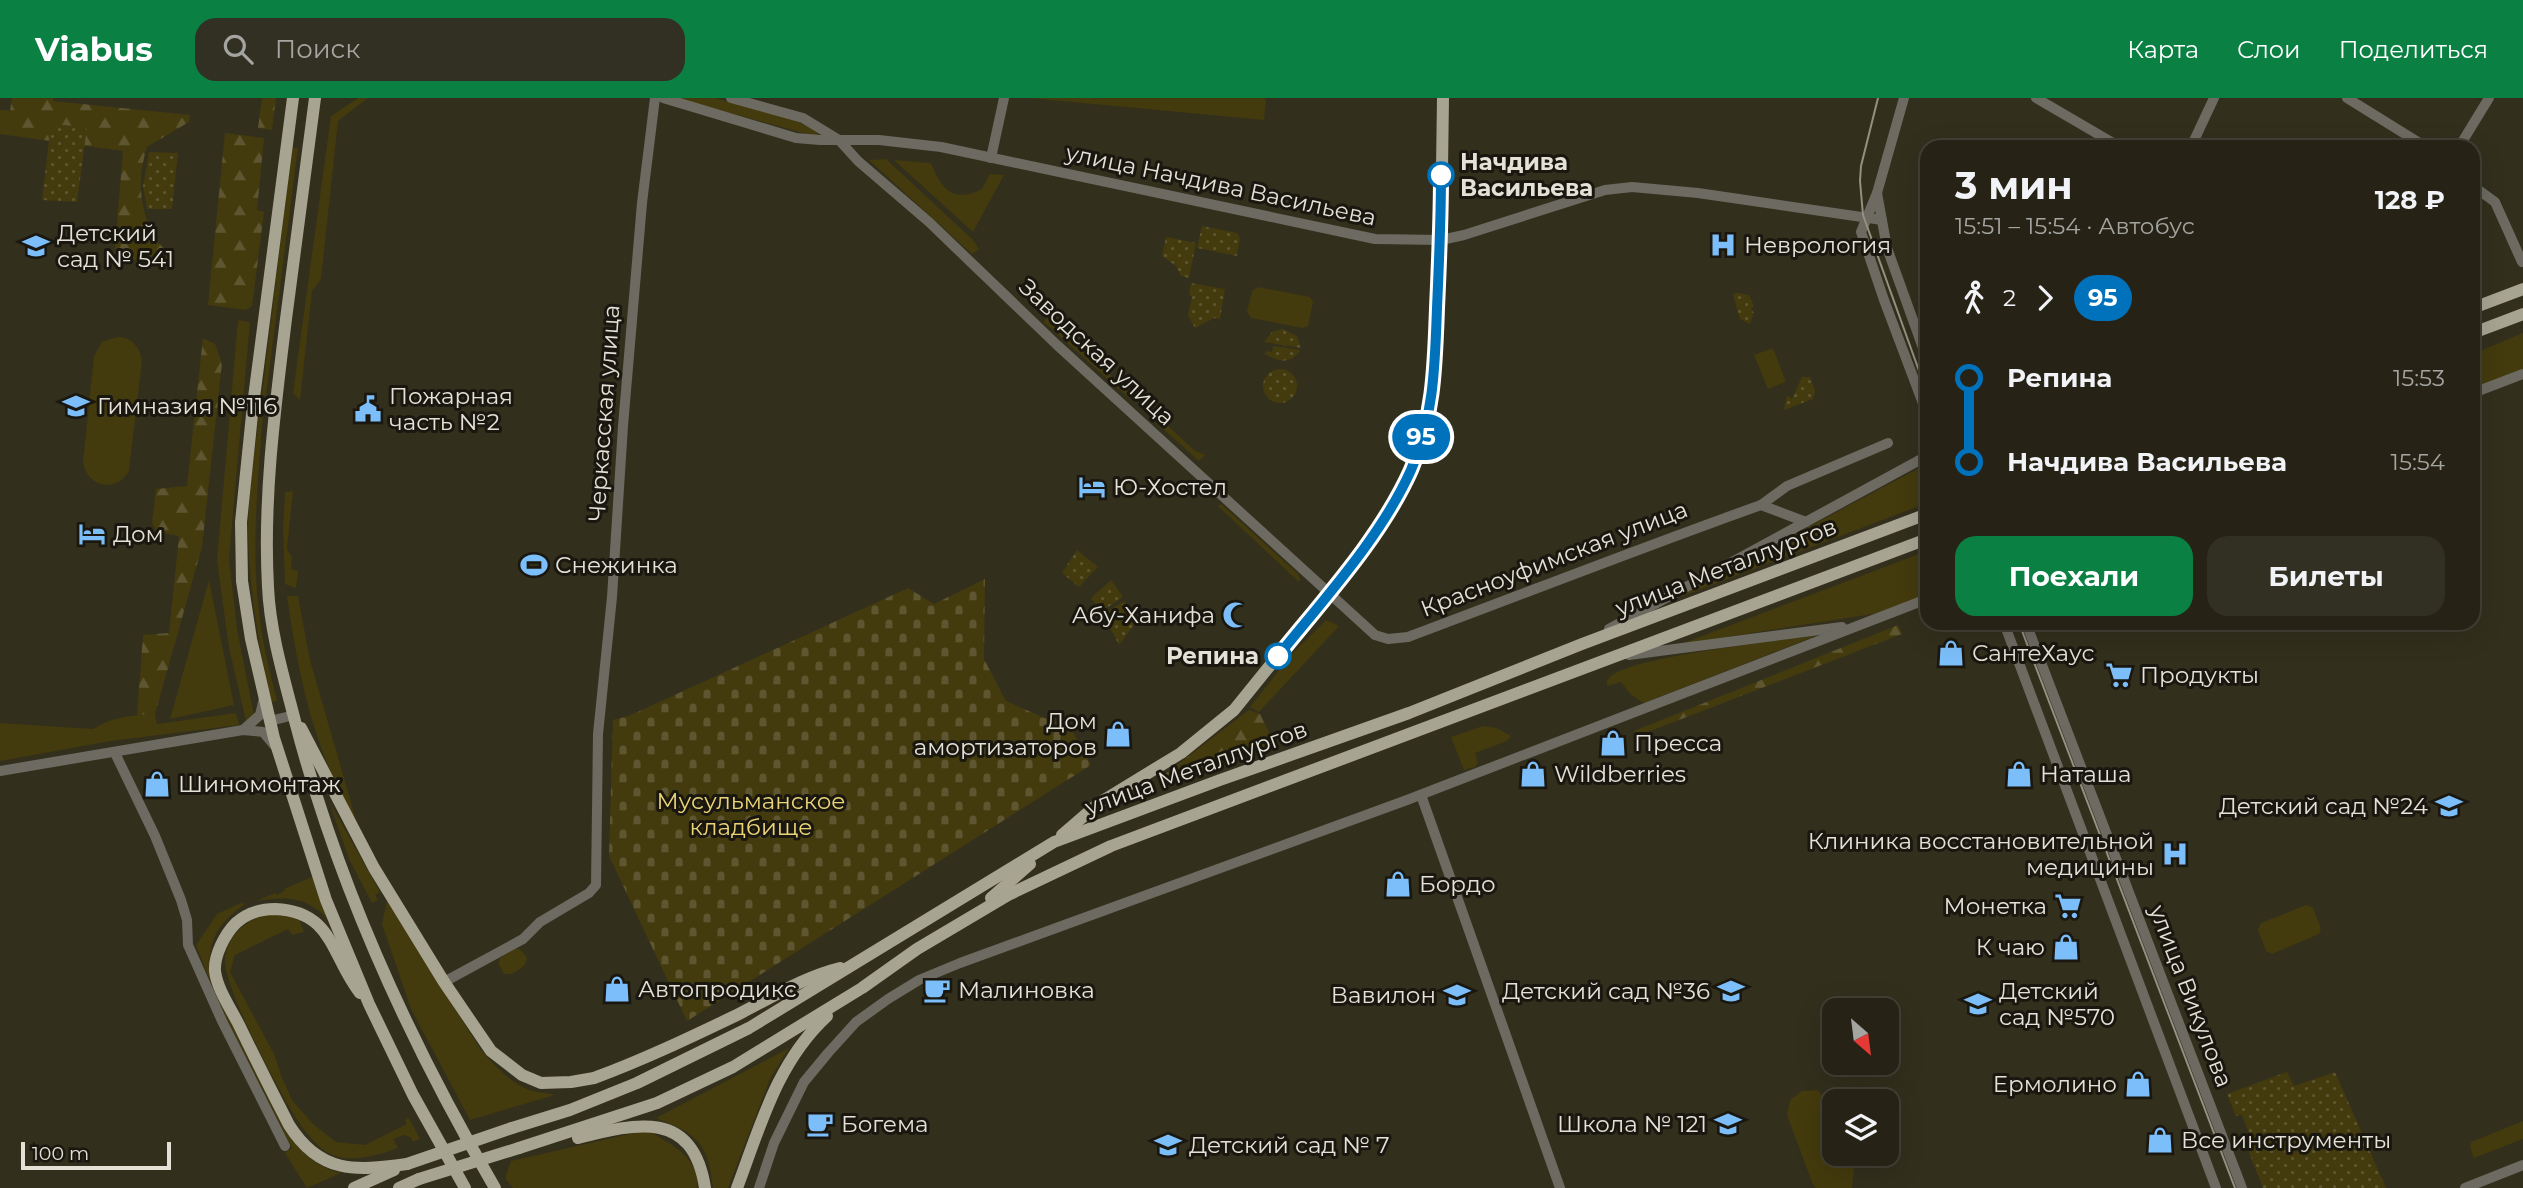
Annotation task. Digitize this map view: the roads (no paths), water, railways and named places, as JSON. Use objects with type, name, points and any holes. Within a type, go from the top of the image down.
[{"type":"main road","points":[[293,98],[256,380],[241,522],[242,581],[251,639],[279,755],[326,900],[369,1004],[413,1095],[466,1188]]},
{"type":"main road","points":[[315,98],[275,407],[266,522],[270,603],[275,640],[320,812],[339,867],[410,1028],[459,1126],[495,1188]]},
{"type":"main road","points":[[967,920],[1098,803],[1181,753],[1234,710],[1329,593],[1382,521],[1411,470],[1429,414],[1434,386],[1441,240],[1443,98]]},
{"type":"main road","points":[[2480,305],[2523,289]]},
{"type":"main road","points":[[2480,330],[2523,314]]},
{"type":"main road","name":"улица Металлургов","points":[[407,1164],[581,1106],[674,1067],[749,1028],[1054,842],[1409,713],[1582,644],[1920,517]]},
{"type":"main road","name":"улица Металлургов","points":[[519,1148],[657,1103],[733,1067],[862,988],[917,949],[1041,878],[1111,846],[1920,542]]},
{"type":"main road","points":[[294,717],[374,868],[477,1033],[502,1061],[531,1079],[541,1083],[563,1083],[594,1078],[619,1069],[822,972],[852,965]]},
{"type":"main road","points":[[369,1004],[347,977],[326,933],[311,917],[301,913],[268,909],[254,912],[238,922],[220,949],[215,971],[219,982],[300,1143],[319,1158],[365,1170],[407,1164]]},
{"type":"main road","points":[[737,1188],[772,1094],[792,1054],[825,1018],[862,988]]},
{"type":"main road","points":[[399,1188],[419,1179],[519,1148],[648,1125],[669,1131],[688,1145],[697,1157],[705,1188]]},
{"type":"main road","points":[[354,1188],[407,1164]]},
{"type":"main road","points":[[455,1170],[459,1188]]},
{"type":"street","name":"Черкасская улица","points":[[444,982],[523,939],[540,922],[589,893],[596,885],[598,734],[612,597],[643,191],[655,98]]},
{"type":"street","name":"улица Начдива Васильева","points":[[663,98],[796,138],[878,140],[941,147],[1375,239],[1441,240],[1618,187],[1698,193],[1881,220]]},
{"type":"street","points":[[732,98],[763,102],[803,118],[839,140]]},
{"type":"street","points":[[992,158],[1004,98]]},
{"type":"street","points":[[1904,98],[1877,193],[1861,232],[1920,395]]},
{"type":"street","points":[[2036,98],[2108,140]]},
{"type":"street","points":[[2194,140],[2214,98]]},
{"type":"street","points":[[2347,98],[2415,140]]},
{"type":"street","points":[[2463,140],[2489,98]]},
{"type":"street","name":"Заводская улица","points":[[839,140],[858,161],[929,222],[1057,345],[1329,593]]},
{"type":"street","points":[[2480,192],[2495,202],[2522,262]]},
{"type":"street","points":[[1877,193],[1881,220],[1902,294],[1920,341]]},
{"type":"street","points":[[2480,390],[2523,374]]},
{"type":"street","name":"Красноуфимская улица","points":[[1329,593],[1375,635],[1388,639],[1408,637],[1539,589],[1628,552],[1761,505],[1787,486],[1888,443]]},
{"type":"street","points":[[1582,644],[1920,460]]},
{"type":"street","points":[[1761,505],[1806,522]]},
{"type":"street","points":[[759,1188],[774,1143],[804,1082],[856,1022],[919,980],[960,962],[1421,795],[1920,602]]},
{"type":"street","points":[[1609,657],[1860,624]]},
{"type":"street","name":"улица Викулова","points":[[2007,630],[2216,1188]]},
{"type":"street","name":"улица Викулова","points":[[2029,630],[2242,1188]]},
{"type":"street","points":[[243,730],[260,715],[264,698]]},
{"type":"street","points":[[270,721],[294,717]]},
{"type":"street","points":[[0,771],[243,730],[259,730],[267,736],[279,755]]},
{"type":"street","points":[[115,752],[155,836],[181,900],[187,920],[188,945],[222,1021],[285,1146]]},
{"type":"street","points":[[1421,795],[1560,1188]]},
{"type":"street","points":[[2465,1188],[2523,1166]]},
{"type":"tram line","points":[[1878,98],[1861,166],[1863,215],[1920,374]]},
{"type":"tram line","points":[[2022,630],[2235,1188]]},
{"type":"place","name":"Начдива Васильева","points":[[1441,175]]},
{"type":"place","name":"Неврология","points":[[1723,245]]},
{"type":"place","name":"Детский сад № 541","points":[[36,246]]},
{"type":"place","name":"Гимназия №116","points":[[76,406]]},
{"type":"place","name":"Пожарная часть №2","points":[[368,409]]},
{"type":"place","name":"Ю-Хостел","points":[[1092,487]]},
{"type":"place","name":"Дом","points":[[92,534]]},
{"type":"place","name":"Снежинка","points":[[534,565]]},
{"type":"place","name":"Абу-Ханифа","points":[[1236,615]]},
{"type":"place","name":"СантеХаус","points":[[1951,653]]},
{"type":"place","name":"Репина","points":[[1278,656]]},
{"type":"place","name":"Продукты","points":[[2119,675]]},
{"type":"place","name":"Дом амортизаторов","points":[[1118,734]]},
{"type":"place","name":"Пресса","points":[[1613,743]]},
{"type":"place","name":"Wildberries","points":[[1533,774]]},
{"type":"place","name":"Наташа","points":[[2019,774]]},
{"type":"place","name":"Шиномонтаж","points":[[157,784]]},
{"type":"place","name":"Детский сад №24","points":[[2449,806]]},
{"type":"place","name":"Клиника восстановительной медицины","points":[[2175,854]]},
{"type":"place","name":"Бордо","points":[[1398,884]]},
{"type":"place","name":"Монетка","points":[[2068,906]]},
{"type":"place","name":"К чаю","points":[[2066,947]]},
{"type":"place","name":"Автопродикс","points":[[617,989]]},
{"type":"place","name":"Малиновка","points":[[937,990]]},
{"type":"place","name":"Детский сад №36","points":[[1731,991]]},
{"type":"place","name":"Вавилон","points":[[1457,995]]},
{"type":"place","name":"Детский сад №570","points":[[1978,1004]]},
{"type":"place","name":"Ермолино","points":[[2138,1084]]},
{"type":"place","name":"Богема","points":[[820,1124]]},
{"type":"place","name":"Школа № 121","points":[[1728,1124]]},
{"type":"place","name":"Все инструменты","points":[[2160,1140]]},
{"type":"place","name":"Детский сад № 7","points":[[1168,1145]]},
{"type":"park label","name":"Мусульманское кладбище","points":[[751,814]]}]
